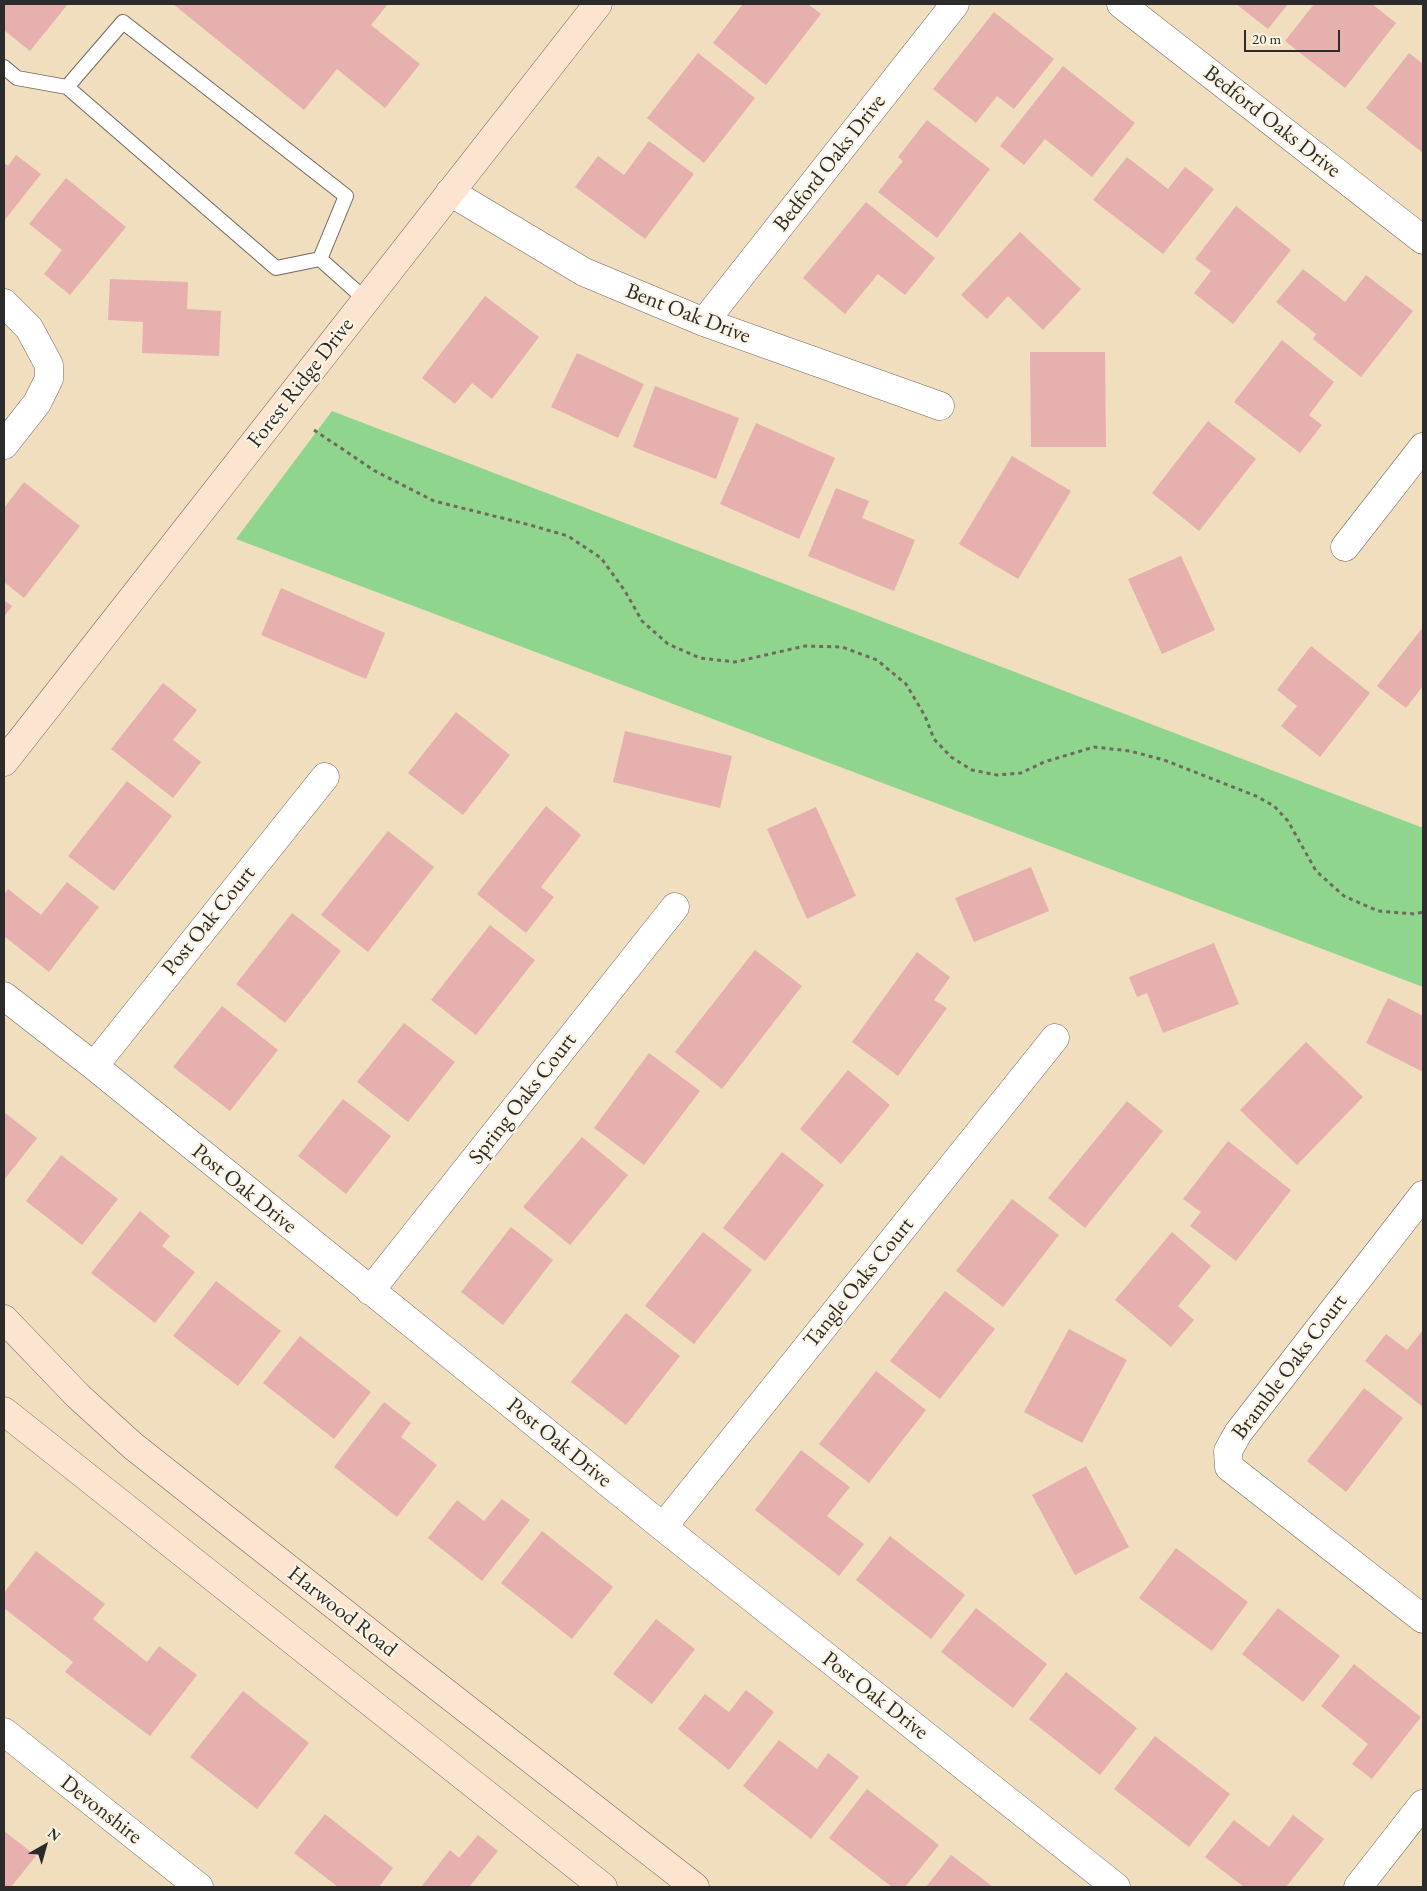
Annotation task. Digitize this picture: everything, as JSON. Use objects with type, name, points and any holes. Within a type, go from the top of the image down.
[{"type":"main road","name":"Forest Ridge Drive","points":[[4,762],[598,4]]},
{"type":"main road","name":"Harwood Road","points":[[4,1319],[78,1396],[133,1446],[405,1662],[695,1887]]},
{"type":"main road","points":[[4,1411],[603,1887]]},
{"type":"street","name":"Bedford Oaks Drive","points":[[704,322],[955,4]]},
{"type":"street","name":"Bedford Oaks Drive","points":[[1121,4],[1423,240]]},
{"type":"street","name":"Bent Oak Drive","points":[[450,192],[584,272],[704,322],[940,406]]},
{"type":"street","points":[[4,303],[29,328],[49,365],[49,379],[37,403],[4,445]]},
{"type":"street","points":[[1345,548],[1423,447]]},
{"type":"street","name":"Post Oak Court","points":[[94,1066],[325,777]]},
{"type":"street","name":"Spring Oaks Court","points":[[370,1291],[675,907]]},
{"type":"street","name":"Post Oak Drive","points":[[4,996],[94,1066],[663,1528],[1116,1887]]},
{"type":"street","name":"Tangle Oaks Court","points":[[663,1528],[1055,1038]]},
{"type":"street","name":"Bramble Oaks Court","points":[[1423,1195],[1238,1432],[1228,1451],[1229,1467],[1423,1619]]},
{"type":"street","name":"Devonshire","points":[[4,1732],[199,1887]]},
{"type":"street","points":[[1358,1887],[1423,1804]]},
{"type":"lane","points":[[67,87],[123,22],[346,196],[320,260]]},
{"type":"lane","points":[[4,67],[18,78],[67,87],[276,268],[320,260]]},
{"type":"lane","points":[[320,260],[366,300]]},
{"type":"path","points":[[314,430],[375,471],[434,502],[530,524],[568,536],[601,558],[625,591],[642,621],[668,644],[700,658],[734,662],[805,646],[842,647],[877,660],[906,684],[925,716],[934,739],[951,757],[972,770],[997,775],[1021,773],[1044,762],[1094,747],[1130,751],[1164,760],[1256,796],[1274,806],[1288,821],[1316,871],[1344,896],[1378,911],[1415,914],[1423,912]]},
{"type":"green space","points":[[332,411],[1423,828],[1423,987],[236,539]]},
{"type":"building","points":[[4,4],[68,4],[30,51],[4,30]]},
{"type":"building","points":[[173,4],[388,4],[371,25],[420,64],[385,108],[337,69],[304,110]]},
{"type":"building","points":[[743,4],[808,4],[821,14],[766,85],[713,43]]},
{"type":"building","points":[[1236,4],[1288,4],[1268,29]]},
{"type":"building","points":[[1314,4],[1372,4],[1396,23],[1345,88],[1285,41]]},
{"type":"building","points":[[994,12],[1054,59],[1014,109],[997,96],[976,123],[933,89]]},
{"type":"building","points":[[698,53],[755,98],[704,163],[647,118]]},
{"type":"building","points":[[1409,53],[1423,64],[1423,153],[1366,108]]},
{"type":"building","points":[[1063,66],[1135,123],[1092,177],[1045,139],[1024,165],[1000,146]]},
{"type":"building","points":[[927,120],[990,169],[937,238],[878,192],[903,161],[898,157]]},
{"type":"building","points":[[649,141],[694,174],[645,239],[575,187],[598,156],[624,175]]},
{"type":"building","points":[[16,155],[41,174],[4,221],[4,163],[8,166]]},
{"type":"building","points":[[1127,157],[1168,189],[1185,167],[1214,189],[1163,254],[1093,200]]},
{"type":"building","points":[[66,178],[126,227],[70,295],[44,274],[62,250],[29,224]]},
{"type":"building","points":[[866,202],[935,258],[905,295],[878,274],[845,314],[803,278]]},
{"type":"building","points":[[1236,206],[1291,250],[1233,324],[1194,293],[1211,271],[1195,259]]},
{"type":"building","points":[[1020,232],[1081,289],[1043,330],[1008,296],[987,319],[961,295]]},
{"type":"building","points":[[1303,269],[1345,302],[1366,275],[1413,311],[1361,377],[1313,339],[1316,334],[1276,302]]},
{"type":"building","points":[[110,279],[188,282],[187,309],[221,311],[219,356],[142,353],[143,322],[108,320]]},
{"type":"building","points":[[485,296],[539,337],[492,399],[472,383],[455,404],[422,378]]},
{"type":"building","points":[[1282,340],[1334,382],[1309,415],[1322,425],[1300,453],[1234,402]]},
{"type":"building","points":[[1030,352],[1105,352],[1106,447],[1031,447]]},
{"type":"building","points":[[577,353],[644,384],[618,438],[551,407]]},
{"type":"building","points":[[655,386],[739,418],[716,479],[633,447]]},
{"type":"building","points":[[1208,421],[1256,459],[1199,531],[1152,493]]},
{"type":"building","points":[[756,423],[835,458],[799,539],[720,504]]},
{"type":"building","points":[[1012,456],[1071,491],[1018,579],[959,544]]},
{"type":"building","points":[[24,482],[80,526],[24,598],[4,582],[4,508]]},
{"type":"building","points":[[836,488],[869,501],[862,518],[915,540],[894,591],[808,556]]},
{"type":"building","points":[[1181,556],[1215,630],[1162,654],[1128,579]]},
{"type":"building","points":[[281,588],[385,633],[366,679],[261,635]]},
{"type":"building","points":[[4,600],[12,606],[4,617]]},
{"type":"building","points":[[1423,627],[1423,686],[1406,708],[1377,686]]},
{"type":"building","points":[[1311,646],[1370,693],[1320,757],[1281,726],[1297,706],[1277,690]]},
{"type":"building","points":[[163,683],[197,710],[173,740],[201,762],[173,798],[111,749]]},
{"type":"building","points":[[456,712],[510,755],[463,815],[408,773]]},
{"type":"building","points":[[625,731],[732,756],[720,808],[613,782]]},
{"type":"building","points":[[127,781],[172,816],[114,891],[68,856]]},
{"type":"building","points":[[546,806],[581,835],[541,887],[554,897],[526,933],[477,894]]},
{"type":"building","points":[[816,807],[856,896],[807,919],[767,829]]},
{"type":"building","points":[[388,831],[434,867],[368,952],[321,915]]},
{"type":"building","points":[[1031,867],[1049,911],[974,942],[955,898]]},
{"type":"building","points":[[67,882],[99,907],[49,972],[4,936],[4,895],[8,889],[41,915]]},
{"type":"building","points":[[292,913],[341,951],[285,1023],[236,984]]},
{"type":"building","points":[[490,925],[535,960],[476,1035],[431,1000]]},
{"type":"building","points":[[1214,943],[1239,1004],[1163,1033],[1147,993],[1137,997],[1129,977]]},
{"type":"building","points":[[755,950],[802,986],[722,1089],[675,1052]]},
{"type":"building","points":[[917,952],[950,977],[934,1000],[947,1008],[898,1076],[852,1042]]},
{"type":"building","points":[[1388,998],[1423,1016],[1423,1072],[1366,1043]]},
{"type":"building","points":[[222,1006],[278,1050],[230,1111],[173,1067]]},
{"type":"building","points":[[404,1023],[455,1062],[408,1122],[357,1082]]},
{"type":"building","points":[[1306,1042],[1363,1097],[1297,1165],[1240,1110]]},
{"type":"building","points":[[649,1053],[700,1091],[644,1165],[594,1128]]},
{"type":"building","points":[[848,1070],[890,1105],[841,1164],[800,1129]]},
{"type":"building","points":[[343,1099],[391,1136],[346,1194],[298,1156]]},
{"type":"building","points":[[1127,1101],[1163,1131],[1085,1228],[1048,1198]]},
{"type":"building","points":[[4,1112],[37,1138],[4,1180]]},
{"type":"building","points":[[582,1137],[628,1175],[570,1245],[523,1207]]},
{"type":"building","points":[[1228,1141],[1291,1190],[1236,1261],[1190,1226],[1201,1212],[1183,1199]]},
{"type":"building","points":[[782,1152],[824,1185],[765,1261],[723,1228]]},
{"type":"building","points":[[61,1155],[118,1199],[82,1245],[26,1201]]},
{"type":"building","points":[[1012,1199],[1059,1235],[1003,1307],[956,1271]]},
{"type":"building","points":[[140,1211],[170,1236],[162,1246],[195,1272],[155,1323],[91,1273]]},
{"type":"building","points":[[511,1227],[553,1260],[503,1325],[461,1292]]},
{"type":"building","points":[[703,1232],[752,1270],[694,1344],[645,1306]]},
{"type":"building","points":[[1172,1232],[1211,1266],[1178,1306],[1194,1320],[1171,1347],[1115,1300]]},
{"type":"building","points":[[216,1281],[281,1331],[238,1386],[173,1336]]},
{"type":"building","points":[[945,1291],[995,1329],[940,1399],[890,1361]]},
{"type":"building","points":[[626,1313],[680,1356],[626,1425],[571,1382]]},
{"type":"building","points":[[1069,1329],[1127,1360],[1082,1443],[1024,1412]]},
{"type":"building","points":[[1423,1330],[1423,1407],[1365,1361],[1386,1334],[1407,1350]]},
{"type":"building","points":[[300,1336],[371,1392],[334,1439],[263,1383]]},
{"type":"building","points":[[876,1371],[926,1410],[869,1483],[819,1444]]},
{"type":"building","points":[[1364,1388],[1403,1418],[1346,1492],[1307,1461]]},
{"type":"building","points":[[384,1402],[411,1423],[401,1437],[437,1465],[397,1517],[334,1467]]},
{"type":"building","points":[[801,1450],[850,1487],[827,1516],[864,1544],[839,1576],[755,1510]]},
{"type":"building","points":[[1086,1466],[1129,1547],[1075,1575],[1032,1495]]},
{"type":"building","points":[[502,1499],[530,1520],[482,1581],[428,1538],[457,1500],[484,1521]]},
{"type":"building","points":[[542,1531],[613,1587],[572,1639],[501,1583]]},
{"type":"building","points":[[890,1536],[965,1595],[931,1639],[856,1580]]},
{"type":"building","points":[[1176,1548],[1248,1602],[1212,1651],[1139,1598]]},
{"type":"building","points":[[36,1551],[105,1604],[93,1619],[147,1662],[159,1646],[197,1675],[150,1736],[65,1672],[73,1662],[4,1608],[4,1593]]},
{"type":"building","points":[[976,1608],[1047,1664],[1013,1708],[941,1652]]},
{"type":"building","points":[[1278,1608],[1340,1656],[1303,1702],[1242,1654]]},
{"type":"building","points":[[656,1619],[695,1649],[652,1704],[613,1674]]},
{"type":"building","points":[[1354,1664],[1421,1717],[1372,1779],[1352,1764],[1368,1744],[1321,1706]]},
{"type":"building","points":[[1066,1672],[1137,1728],[1100,1775],[1029,1719]]},
{"type":"building","points":[[746,1690],[774,1712],[729,1770],[678,1729],[705,1694],[729,1712]]},
{"type":"building","points":[[243,1691],[309,1743],[257,1809],[190,1757]]},
{"type":"building","points":[[1155,1736],[1230,1794],[1189,1847],[1114,1789]]},
{"type":"building","points":[[779,1740],[817,1769],[828,1753],[859,1777],[811,1839],[743,1786]]},
{"type":"building","points":[[867,1789],[939,1845],[905,1887],[892,1887],[829,1838]]},
{"type":"building","points":[[325,1814],[393,1868],[379,1887],[338,1887],[294,1853]]},
{"type":"building","points":[[1293,1815],[1324,1839],[1286,1887],[1244,1887],[1205,1857],[1234,1820],[1269,1847]]},
{"type":"building","points":[[4,1831],[36,1856],[11,1887],[4,1887]]},
{"type":"building","points":[[478,1835],[498,1851],[469,1887],[421,1887],[450,1850],[459,1858]]},
{"type":"building","points":[[951,1855],[993,1887],[926,1887]]}]
